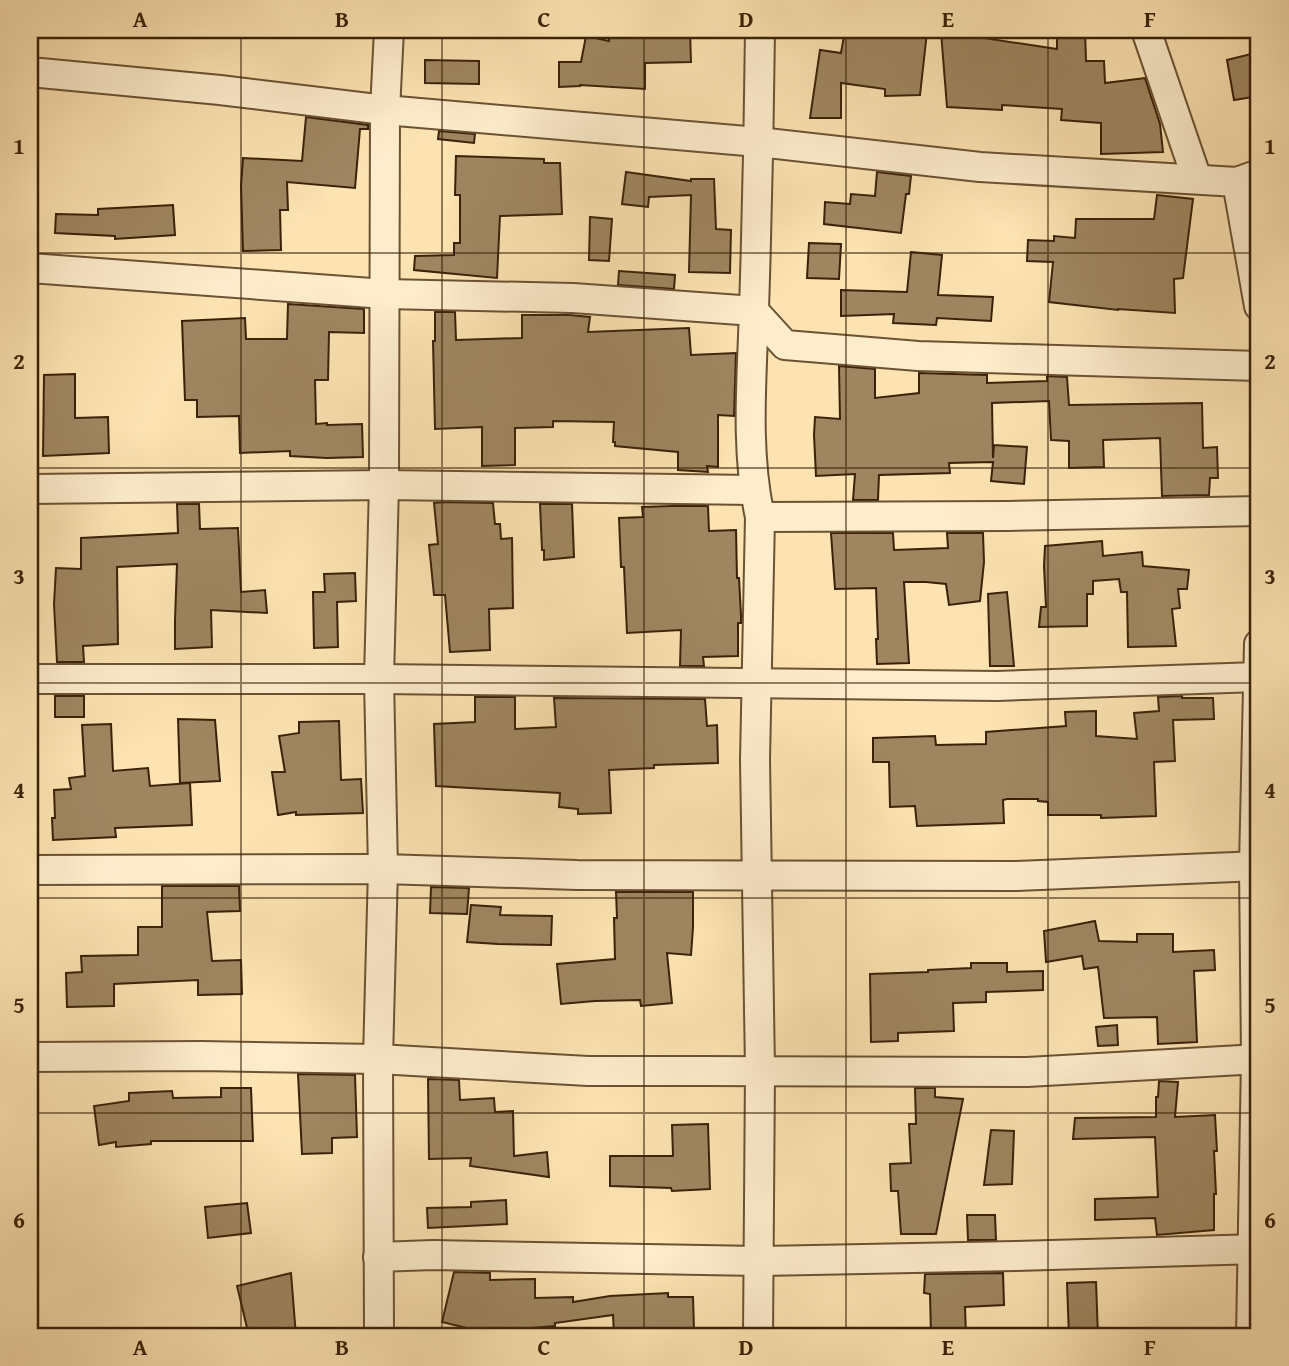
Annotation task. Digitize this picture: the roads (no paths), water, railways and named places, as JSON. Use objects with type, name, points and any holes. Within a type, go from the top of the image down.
[{"type":"street","points":[[379,1336],[378,1059],[383,869],[379,680],[384,485],[385,110],[389,30]]},
{"type":"street","points":[[758,1336],[760,1070],[755,760],[757,503],[750,401],[760,30]]},
{"type":"street","points":[[1156,33],[1197,179]]},
{"type":"street","points":[[30,72],[220,90],[385,110],[758,142],[980,167],[1197,179],[1248,178],[1259,306]]},
{"type":"street","points":[[30,268],[385,294],[573,298],[754,311],[785,345],[918,356],[1259,366]]},
{"type":"street","points":[[30,489],[384,485],[994,516],[1259,512]]},
{"type":"street","points":[[1251,1336],[1256,1249],[1259,644]]},
{"type":"street","points":[[30,679],[757,682],[997,685],[1258,693]]},
{"type":"street","points":[[30,870],[383,869],[577,875],[1016,876],[1256,866]]},
{"type":"street","points":[[30,1057],[378,1059],[588,1071],[1027,1072],[1257,1059]]},
{"type":"street","points":[[378,1257],[433,1255],[758,1261],[1256,1249]]}]
